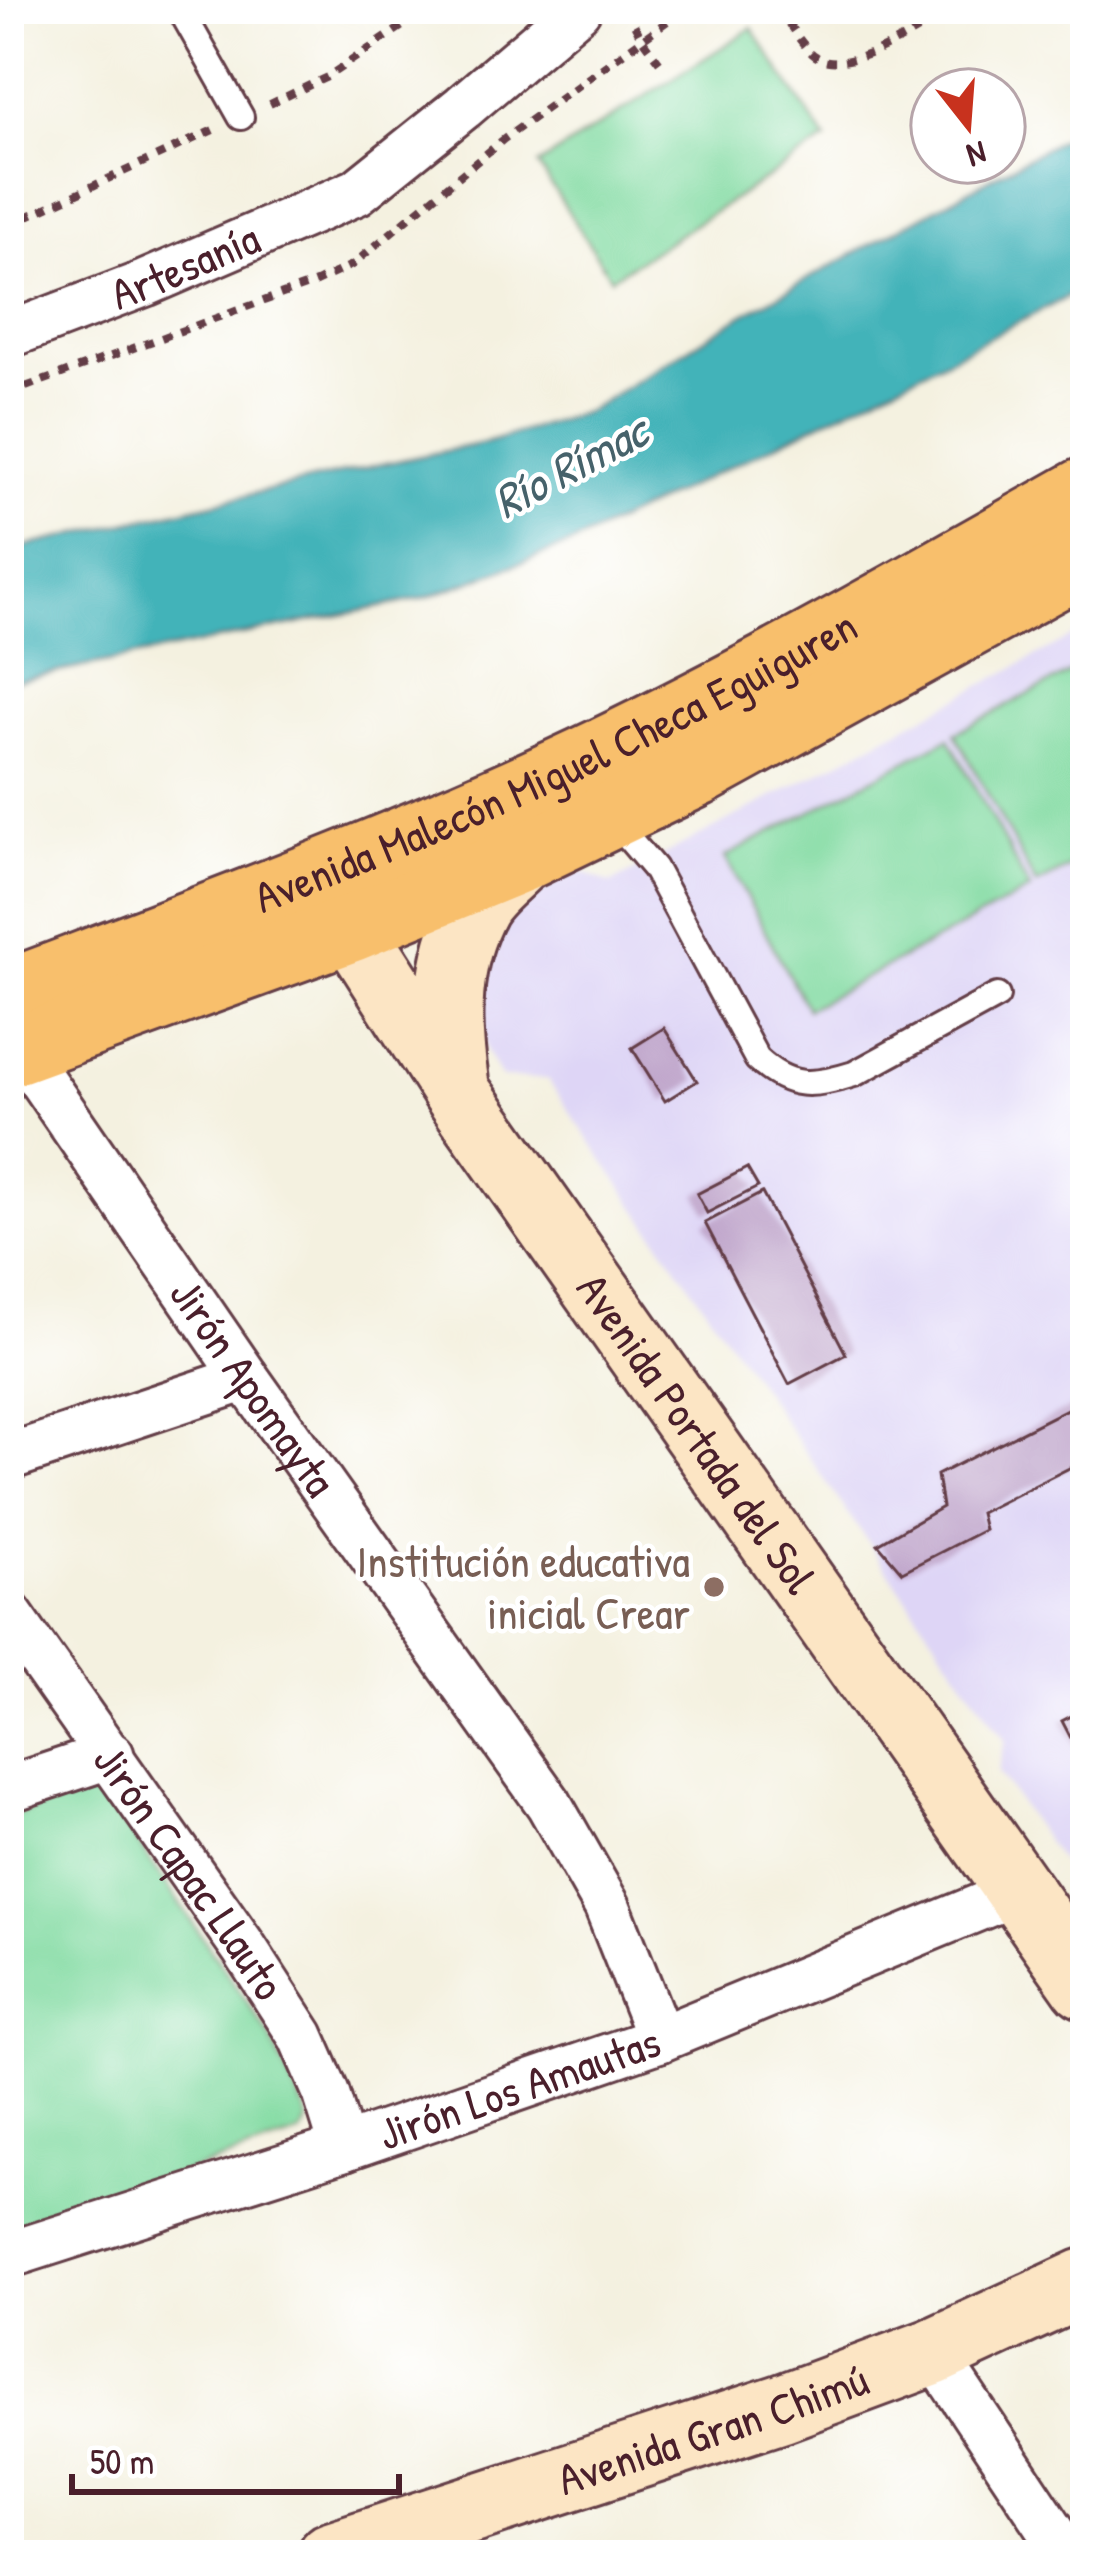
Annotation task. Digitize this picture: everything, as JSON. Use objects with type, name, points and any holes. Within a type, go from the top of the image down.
[{"type":"main road","name":"Avenida Malecón Miguel Checa Eguiguren","points":[[341,900],[516,791],[712,698],[1085,490]]},
{"type":"main road","name":"Avenida Malecón Miguel Checa Eguiguren","points":[[13,1031],[341,900],[520,859],[698,772],[1085,560]]},
{"type":"street","name":"Artesanía","points":[[9,335],[146,284],[357,192],[578,9]]},
{"type":"street","points":[[456,1091],[448,1039],[448,994],[458,950],[476,904],[520,859]]},
{"type":"street","name":"Avenida Portada del Sol","points":[[341,900],[456,1091],[1085,1985]]},
{"type":"street","name":"Jirón Apomayta","points":[[13,1031],[246,1378],[549,1804],[607,1906],[660,2039]]},
{"type":"street","points":[[9,1457],[246,1378]]},
{"type":"street","name":"Jirón Capac Llauto","points":[[9,1613],[301,2036],[343,2148]]},
{"type":"street","points":[[9,1790],[110,1755]]},
{"type":"street","name":"Jirón Los Amautas","points":[[9,2255],[343,2148],[660,2039],[1019,1891]]},
{"type":"street","name":"Avenida Gran Chimú","points":[[331,2555],[782,2408],[933,2352],[1085,2282]]},
{"type":"street","points":[[933,2352],[1068,2555]]},
{"type":"lane","points":[[180,9],[241,117]]},
{"type":"lane","points":[[609,816],[654,868],[757,1059],[776,1078],[799,1084],[854,1074],[997,996]]},
{"type":"path","points":[[626,9],[660,63]]},
{"type":"path","points":[[778,9],[812,53],[827,62],[854,62],[954,9]]},
{"type":"shaded area","points":[[1085,630],[1085,1897],[998,1772],[1005,1740],[547,1079],[501,1078],[487,1052],[479,1020],[478,950],[502,909],[562,862],[610,884]]},
{"type":"green space","points":[[752,28],[826,140],[611,278],[538,165]]},
{"type":"green space","points":[[1085,665],[1085,859],[1036,885],[955,733]]},
{"type":"green space","points":[[949,738],[1030,890],[807,1009],[725,857]]},
{"type":"green space","points":[[84,1791],[112,1805],[268,2033],[308,2122],[301,2134],[9,2232],[9,1817]]},
{"type":"water","name":"Río Rímac","points":[[1085,126],[1085,288],[572,544],[425,598],[9,682],[9,550],[489,442],[588,411],[739,317],[976,186],[1028,186],[1028,157]]},
{"type":"building","points":[[664,1028],[697,1081],[665,1101],[632,1048]]},
{"type":"building","points":[[747,1168],[758,1187],[707,1213],[697,1194]]},
{"type":"building","points":[[762,1193],[846,1354],[789,1384],[705,1223]]},
{"type":"building","points":[[1085,1400],[1085,1460],[980,1513],[984,1530],[902,1572],[878,1544],[942,1507],[937,1475]]},
{"type":"building","points":[[1085,1709],[1085,1765],[1062,1721]]},
{"type":"place","name":"Institución educativa inicial Crear","points":[[714,1587]]}]
